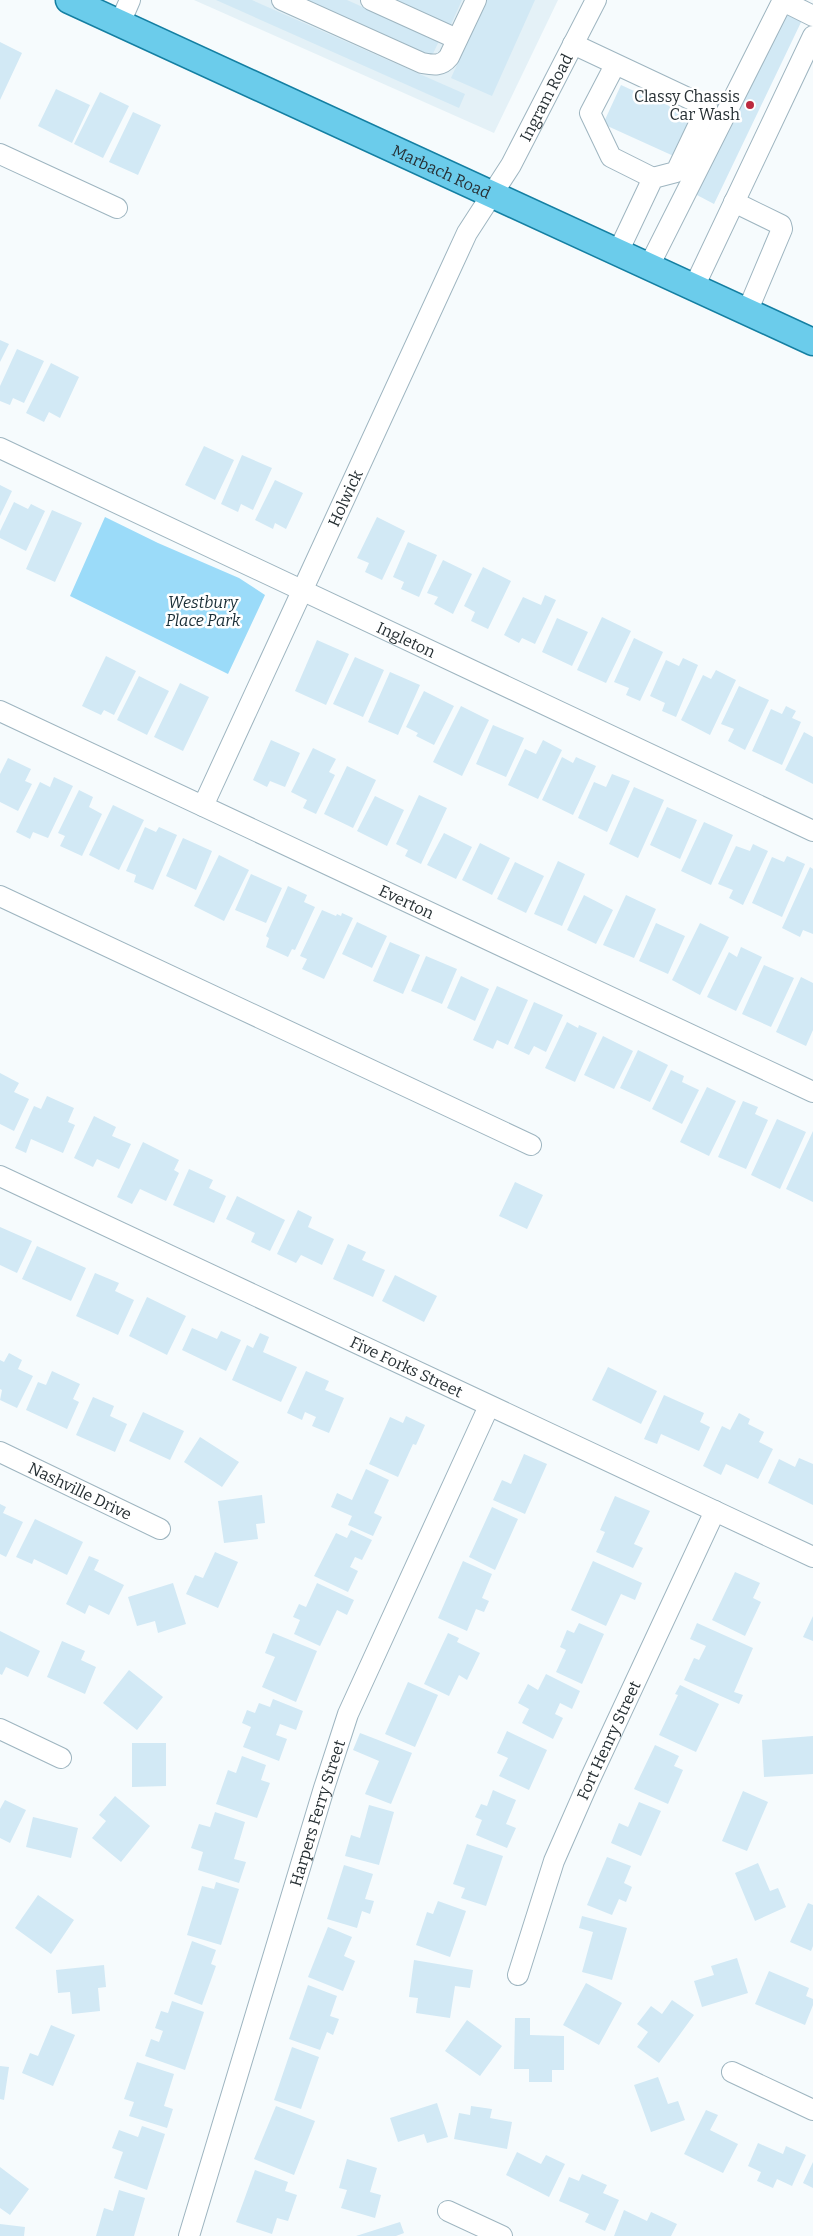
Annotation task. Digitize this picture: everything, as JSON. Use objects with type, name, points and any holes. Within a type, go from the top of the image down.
[{"type":"main road","name":"Marbach Road","points":[[70,0],[125,12],[492,194],[813,342]]},
{"type":"street","points":[[282,0],[422,63],[434,65],[444,63],[476,0]]},
{"type":"street","points":[[370,0],[457,39]]},
{"type":"street","name":"Ingram Road","points":[[492,194],[511,165],[596,0]]},
{"type":"street","points":[[684,176],[781,4],[785,2],[813,16]]},
{"type":"street","points":[[694,287],[813,36]]},
{"type":"street","points":[[573,44],[707,107],[684,176],[648,266]]},
{"type":"street","points":[[615,65],[590,113],[611,157],[653,178],[684,176]]},
{"type":"street","points":[[0,154],[117,208]]},
{"type":"street","points":[[618,252],[653,178]]},
{"type":"street","name":"Holwick","points":[[202,806],[467,233],[492,194]]},
{"type":"street","points":[[734,202],[781,225],[782,229],[747,312]]},
{"type":"street","name":"Ingleton","points":[[0,448],[813,831]]},
{"type":"street","name":"Everton","points":[[0,711],[813,1092]]},
{"type":"street","points":[[0,896],[531,1145]]},
{"type":"street","name":"Five Forks Street","points":[[0,1176],[813,1556]]},
{"type":"street","name":"Harpers Ferry Street","points":[[189,2236],[348,1714],[489,1406]]},
{"type":"street","name":"Nashville Drive","points":[[0,1452],[160,1529]]},
{"type":"street","name":"Fort Henry Street","points":[[518,1974],[554,1861],[593,1771],[715,1511]]},
{"type":"street","points":[[0,1729],[61,1758]]},
{"type":"street","points":[[732,2072],[813,2110]]},
{"type":"street","points":[[448,2210],[502,2236]]},
{"type":"shaded area","points":[[194,0],[558,0],[494,133]]},
{"type":"green space","name":"Westbury Place Park","points":[[105,517],[158,543],[239,578],[265,595],[228,674],[70,596]]},
{"type":"building","points":[[216,0],[252,0],[465,94],[459,108]]},
{"type":"building","points":[[302,0],[347,0],[439,41],[431,58]]},
{"type":"building","points":[[384,0],[462,0],[449,29]]},
{"type":"building","points":[[486,0],[535,0],[492,96],[451,78]]},
{"type":"building","name":"Classy Chassis Car Wash","points":[[788,7],[804,16],[714,204],[695,194]]},
{"type":"building","points":[[0,42],[22,53],[0,100]]},
{"type":"building","points":[[621,85],[645,96],[646,94],[696,120],[678,158],[603,124]]},
{"type":"building","points":[[56,89],[90,105],[72,143],[38,126]]},
{"type":"building","points":[[100,92],[129,106],[103,158],[74,144]]},
{"type":"building","points":[[133,112],[161,125],[138,175],[109,162]]},
{"type":"building","points":[[0,340],[9,344],[0,362]]},
{"type":"building","points":[[17,349],[44,361],[24,403],[13,398],[10,405],[0,401],[0,386]]},
{"type":"building","points":[[51,363],[79,377],[60,418],[49,412],[44,422],[26,413]]},
{"type":"building","points":[[204,446],[234,460],[215,500],[185,485]]},
{"type":"building","points":[[242,455],[272,468],[253,510],[241,504],[238,512],[221,504]]},
{"type":"building","points":[[275,480],[303,493],[286,529],[275,523],[273,529],[255,520]]},
{"type":"building","points":[[0,485],[12,491],[0,516]]},
{"type":"building","points":[[14,502],[28,509],[31,504],[45,511],[26,551],[0,538],[0,531]]},
{"type":"building","points":[[52,510],[82,523],[55,582],[26,569]]},
{"type":"building","points":[[377,517],[405,531],[382,580],[365,572],[369,563],[357,558]]},
{"type":"building","points":[[408,542],[437,555],[419,597],[401,589],[404,582],[393,577]]},
{"type":"building","points":[[443,560],[472,574],[453,614],[434,604],[438,597],[427,593]]},
{"type":"building","points":[[483,567],[511,581],[488,629],[471,621],[475,612],[464,606]]},
{"type":"building","points":[[545,595],[556,600],[535,644],[522,638],[519,643],[504,635],[523,597],[541,605]]},
{"type":"building","points":[[602,617],[631,631],[606,683],[577,670]]},
{"type":"building","points":[[557,618],[588,632],[572,666],[542,652]]},
{"type":"building","points":[[634,638],[663,652],[640,701],[626,695],[629,688],[614,682]]},
{"type":"building","points":[[317,640],[349,654],[326,705],[295,691]]},
{"type":"building","points":[[106,656],[136,671],[114,715],[104,710],[101,715],[82,706]]},
{"type":"building","points":[[355,657],[384,670],[363,717],[333,704]]},
{"type":"building","points":[[683,658],[698,665],[676,717],[662,711],[665,703],[650,696],[666,660],[679,666]]},
{"type":"building","points":[[716,670],[736,680],[710,735],[681,720],[703,675],[711,679]]},
{"type":"building","points":[[390,672],[420,685],[398,735],[368,722]]},
{"type":"building","points":[[139,676],[169,691],[147,735],[117,720]]},
{"type":"building","points":[[180,683],[209,697],[183,751],[154,737]]},
{"type":"building","points":[[739,686],[769,700],[745,750],[728,741],[734,729],[721,724]]},
{"type":"building","points":[[424,691],[454,706],[434,745],[416,736],[418,733],[406,727]]},
{"type":"building","points":[[461,706],[489,720],[462,776],[433,762]]},
{"type":"building","points":[[786,706],[796,711],[792,718],[801,722],[782,765],[752,751],[771,709],[782,714]]},
{"type":"building","points":[[493,725],[524,738],[506,777],[476,764]]},
{"type":"building","points":[[804,732],[813,737],[813,784],[785,770]]},
{"type":"building","points":[[271,740],[300,753],[285,787],[270,781],[267,787],[253,780]]},
{"type":"building","points":[[543,740],[562,750],[538,799],[508,785],[525,749],[536,754]]},
{"type":"building","points":[[313,748],[336,759],[329,772],[335,775],[316,814],[303,808],[307,800],[291,792]]},
{"type":"building","points":[[562,757],[573,763],[576,757],[596,766],[573,815],[542,800]]},
{"type":"building","points":[[8,758],[31,769],[25,781],[32,784],[18,811],[0,802],[0,774]]},
{"type":"building","points":[[347,766],[376,780],[353,828],[324,814]]},
{"type":"building","points":[[612,774],[630,781],[607,832],[578,818],[594,782],[606,787]]},
{"type":"building","points":[[54,777],[73,786],[48,838],[33,832],[30,839],[16,832],[40,782],[50,787]]},
{"type":"building","points":[[634,787],[664,800],[638,858],[609,844]]},
{"type":"building","points":[[79,790],[93,797],[89,807],[102,814],[82,856],[60,846],[65,836],[58,833]]},
{"type":"building","points":[[419,795],[447,808],[421,864],[405,856],[408,850],[396,844]]},
{"type":"building","points":[[375,796],[404,810],[387,846],[357,831]]},
{"type":"building","points":[[113,805],[144,820],[119,870],[89,855]]},
{"type":"building","points":[[667,807],[697,820],[680,859],[650,845]]},
{"type":"building","points":[[704,822],[733,835],[711,885],[681,871]]},
{"type":"building","points":[[145,827],[156,832],[159,827],[177,835],[153,890],[134,882],[136,875],[126,871]]},
{"type":"building","points":[[444,833],[472,847],[456,879],[427,865]]},
{"type":"building","points":[[183,838],[212,851],[196,890],[166,876]]},
{"type":"building","points":[[480,843],[510,858],[492,895],[462,880]]},
{"type":"building","points":[[753,844],[768,851],[743,905],[729,898],[733,890],[718,884],[736,846],[750,851]]},
{"type":"building","points":[[219,855],[249,870],[224,921],[194,906]]},
{"type":"building","points":[[787,856],[805,864],[782,917],[752,903],[772,857],[784,862]]},
{"type":"building","points":[[558,861],[585,874],[562,926],[534,914]]},
{"type":"building","points":[[515,862],[544,876],[526,913],[497,899]]},
{"type":"building","points":[[810,867],[813,869],[813,934],[803,930],[800,937],[782,928]]},
{"type":"building","points":[[251,874],[282,888],[266,923],[235,910]]},
{"type":"building","points":[[288,886],[307,895],[304,902],[315,907],[295,950],[292,949],[288,957],[266,947],[269,938],[266,936]]},
{"type":"building","points":[[584,895],[613,910],[596,944],[567,930]]},
{"type":"building","points":[[626,895],[656,909],[634,958],[603,945]]},
{"type":"building","points":[[322,910],[336,916],[337,914],[341,916],[342,913],[353,918],[324,979],[302,969],[307,959],[300,956]]},
{"type":"building","points":[[357,922],[387,936],[372,968],[342,954]]},
{"type":"building","points":[[656,923],[685,936],[668,974],[639,961]]},
{"type":"building","points":[[700,923],[729,937],[700,995],[672,980]]},
{"type":"building","points":[[390,942],[420,955],[403,994],[373,981]]},
{"type":"building","points":[[741,947],[762,957],[736,1011],[707,997],[729,952],[737,957]]},
{"type":"building","points":[[426,956],[457,969],[442,1004],[411,991]]},
{"type":"building","points":[[764,965],[794,978],[771,1027],[742,1014]]},
{"type":"building","points":[[461,976],[489,989],[475,1021],[447,1008]]},
{"type":"building","points":[[801,977],[813,983],[813,1030],[806,1046],[776,1032]]},
{"type":"building","points":[[497,986],[528,1000],[508,1045],[497,1040],[493,1049],[473,1040]]},
{"type":"building","points":[[534,1002],[563,1015],[546,1052],[534,1046],[529,1055],[514,1048]]},
{"type":"building","points":[[567,1022],[578,1028],[579,1025],[597,1033],[575,1082],[545,1068]]},
{"type":"building","points":[[603,1036],[633,1051],[614,1089],[584,1075]]},
{"type":"building","points":[[638,1050],[668,1065],[650,1102],[620,1088]]},
{"type":"building","points":[[671,1070],[684,1076],[682,1082],[699,1090],[682,1124],[652,1109]]},
{"type":"building","points":[[0,1073],[19,1083],[14,1092],[29,1099],[14,1131],[0,1124]]},
{"type":"building","points":[[707,1087],[736,1101],[709,1156],[680,1142]]},
{"type":"building","points":[[47,1096],[74,1108],[68,1122],[75,1125],[63,1153],[31,1139],[26,1153],[15,1148],[34,1106],[41,1109]]},
{"type":"building","points":[[743,1101],[758,1107],[755,1114],[768,1120],[746,1169],[718,1157]]},
{"type":"building","points":[[94,1116],[116,1127],[112,1136],[131,1144],[119,1169],[97,1159],[93,1167],[74,1158]]},
{"type":"building","points":[[777,1119],[806,1132],[780,1189],[751,1175]]},
{"type":"building","points":[[813,1131],[813,1202],[786,1189]]},
{"type":"building","points":[[143,1142],[179,1160],[174,1170],[179,1173],[166,1201],[140,1189],[132,1204],[117,1197]]},
{"type":"building","points":[[189,1169],[213,1180],[209,1188],[226,1196],[214,1223],[173,1205]]},
{"type":"building","points":[[515,1182],[543,1195],[527,1229],[499,1216]]},
{"type":"building","points":[[237,1196],[285,1220],[270,1251],[251,1242],[255,1233],[226,1219]]},
{"type":"building","points":[[298,1210],[312,1217],[308,1227],[334,1239],[322,1265],[301,1255],[296,1263],[277,1254]]},
{"type":"building","points":[[0,1227],[32,1241],[17,1273],[0,1265]]},
{"type":"building","points":[[348,1244],[366,1252],[362,1260],[385,1270],[373,1297],[333,1279]]},
{"type":"building","points":[[37,1246],[86,1268],[71,1301],[22,1279]]},
{"type":"building","points":[[95,1273],[119,1283],[115,1291],[134,1300],[118,1335],[76,1316]]},
{"type":"building","points":[[395,1275],[437,1296],[424,1322],[382,1301]]},
{"type":"building","points":[[147,1297],[186,1316],[167,1355],[129,1336]]},
{"type":"building","points":[[192,1328],[217,1339],[221,1331],[241,1340],[226,1371],[182,1350]]},
{"type":"building","points":[[260,1333],[269,1337],[263,1352],[297,1367],[281,1402],[232,1380],[247,1345],[253,1348]]},
{"type":"building","points":[[9,1353],[22,1360],[18,1369],[33,1376],[17,1408],[0,1400],[2,1390],[0,1389],[0,1360],[4,1362]]},
{"type":"building","points":[[608,1367],[657,1391],[641,1424],[592,1400]]},
{"type":"building","points":[[52,1371],[80,1384],[73,1399],[79,1402],[67,1429],[26,1410],[38,1382],[46,1385]]},
{"type":"building","points":[[306,1371],[329,1381],[325,1390],[344,1398],[329,1433],[312,1426],[316,1417],[305,1412],[302,1420],[287,1413]]},
{"type":"building","points":[[664,1395],[704,1413],[700,1422],[710,1427],[699,1451],[661,1434],[657,1444],[644,1439]]},
{"type":"building","points":[[93,1397],[114,1406],[110,1416],[127,1424],[115,1452],[76,1435]]},
{"type":"building","points":[[143,1412],[184,1431],[170,1460],[129,1441]]},
{"type":"building","points":[[739,1413],[750,1419],[748,1424],[764,1432],[759,1442],[773,1449],[758,1479],[726,1464],[721,1475],[703,1466],[722,1426],[730,1430]]},
{"type":"building","points":[[406,1416],[425,1425],[416,1445],[413,1444],[398,1477],[369,1464],[390,1417],[403,1423]]},
{"type":"building","points":[[200,1437],[239,1462],[222,1487],[184,1462]]},
{"type":"building","points":[[524,1454],[547,1464],[525,1514],[493,1500],[502,1480],[511,1484]]},
{"type":"building","points":[[799,1458],[813,1464],[813,1505],[768,1483],[779,1459],[795,1467]]},
{"type":"building","points":[[366,1469],[389,1480],[374,1513],[382,1517],[373,1536],[348,1525],[352,1516],[331,1507],[337,1493],[352,1500]]},
{"type":"building","points":[[262,1495],[265,1523],[256,1524],[258,1539],[224,1543],[218,1501]]},
{"type":"building","points":[[615,1496],[650,1511],[634,1544],[643,1548],[633,1568],[596,1552],[605,1532],[600,1530]]},
{"type":"building","points":[[0,1504],[6,1507],[3,1513],[23,1522],[6,1557],[0,1554]]},
{"type":"building","points":[[492,1507],[518,1519],[495,1570],[469,1557]]},
{"type":"building","points":[[35,1519],[83,1542],[67,1575],[34,1559],[32,1564],[16,1557]]},
{"type":"building","points":[[351,1530],[372,1540],[362,1560],[355,1557],[350,1567],[358,1571],[348,1592],[314,1576],[336,1533],[347,1538]]},
{"type":"building","points":[[215,1552],[238,1562],[218,1608],[186,1594],[195,1575],[203,1578]]},
{"type":"building","points":[[89,1556],[99,1560],[94,1570],[124,1585],[109,1615],[89,1605],[85,1614],[66,1604]]},
{"type":"building","points":[[463,1561],[492,1574],[482,1598],[489,1601],[484,1612],[476,1609],[467,1631],[438,1618]]},
{"type":"building","points":[[593,1561],[642,1583],[635,1600],[621,1594],[606,1626],[571,1610]]},
{"type":"building","points":[[735,1572],[760,1583],[753,1598],[761,1602],[745,1636],[712,1620]]},
{"type":"building","points":[[173,1583],[186,1624],[158,1633],[155,1621],[137,1626],[128,1597]]},
{"type":"building","points":[[317,1583],[354,1600],[347,1615],[337,1610],[320,1646],[294,1634],[300,1620],[293,1617],[299,1604],[306,1607]]},
{"type":"building","points":[[813,1616],[813,1641],[803,1637]]},
{"type":"building","points":[[579,1623],[604,1634],[582,1684],[556,1672],[566,1650],[560,1647],[567,1630],[574,1633]]},
{"type":"building","points":[[697,1623],[753,1648],[734,1692],[743,1695],[739,1704],[684,1680],[694,1658],[699,1660],[706,1646],[690,1639]]},
{"type":"building","points":[[0,1631],[40,1651],[28,1677],[6,1667],[2,1675],[0,1674]]},
{"type":"building","points":[[273,1633],[317,1651],[296,1702],[262,1687],[275,1657],[265,1653]]},
{"type":"building","points":[[448,1633],[459,1638],[457,1642],[480,1653],[467,1680],[459,1675],[449,1696],[424,1684]]},
{"type":"building","points":[[62,1641],[85,1651],[81,1660],[96,1667],[85,1694],[47,1677]]},
{"type":"building","points":[[129,1670],[163,1697],[137,1730],[103,1703]]},
{"type":"building","points":[[546,1674],[580,1691],[572,1709],[560,1703],[555,1714],[563,1718],[553,1739],[522,1723],[529,1709],[518,1703],[528,1684],[538,1690]]},
{"type":"building","points":[[408,1682],[438,1695],[415,1747],[385,1734]]},
{"type":"building","points":[[680,1685],[719,1704],[696,1752],[659,1735],[678,1695],[675,1694]]},
{"type":"building","points":[[273,1699],[303,1711],[296,1730],[280,1724],[276,1735],[287,1739],[279,1761],[243,1747],[251,1727],[242,1723],[247,1710],[255,1713],[259,1703],[270,1707]]},
{"type":"building","points":[[507,1731],[547,1750],[529,1790],[499,1776],[508,1758],[497,1753]]},
{"type":"building","points":[[360,1733],[412,1753],[391,1804],[365,1794],[379,1761],[353,1750]]},
{"type":"building","points":[[813,1736],[813,1774],[764,1777],[762,1740]]},
{"type":"building","points":[[132,1743],[166,1743],[166,1786],[132,1787]]},
{"type":"building","points":[[655,1745],[679,1756],[674,1766],[683,1770],[668,1804],[634,1789]]},
{"type":"building","points":[[242,1756],[266,1765],[261,1780],[270,1783],[257,1818],[216,1804],[228,1770],[236,1773]]},
{"type":"building","points":[[493,1790],[516,1800],[506,1824],[516,1828],[507,1848],[476,1835],[482,1820],[475,1817],[481,1804],[487,1806]]},
{"type":"building","points":[[743,1791],[768,1802],[747,1851],[722,1841]]},
{"type":"building","points":[[115,1796],[150,1826],[121,1862],[92,1838],[106,1821],[99,1815]]},
{"type":"building","points":[[5,1800],[26,1810],[10,1843],[0,1838],[0,1809]]},
{"type":"building","points":[[639,1802],[661,1811],[641,1856],[611,1843],[619,1823],[628,1827]]},
{"type":"building","points":[[369,1805],[394,1812],[379,1865],[345,1856],[351,1835],[360,1838]]},
{"type":"building","points":[[215,1812],[245,1822],[234,1859],[246,1862],[239,1883],[198,1870],[203,1852],[191,1848],[199,1824],[210,1827]]},
{"type":"building","points":[[33,1817],[78,1828],[71,1858],[26,1847]]},
{"type":"building","points":[[467,1844],[503,1856],[486,1906],[461,1898],[465,1888],[453,1884]]},
{"type":"building","points":[[607,1857],[631,1866],[624,1883],[632,1887],[626,1902],[619,1899],[612,1915],[587,1905]]},
{"type":"building","points":[[758,1863],[770,1891],[778,1888],[786,1907],[755,1921],[735,1873]]},
{"type":"building","points":[[344,1865],[373,1874],[365,1899],[374,1901],[370,1914],[362,1911],[357,1928],[327,1919]]},
{"type":"building","points":[[216,1882],[239,1889],[221,1945],[187,1935],[202,1886],[214,1889]]},
{"type":"building","points":[[38,1895],[74,1920],[51,1954],[15,1928]]},
{"type":"building","points":[[438,1901],[466,1911],[450,1957],[416,1945],[427,1912],[433,1914]]},
{"type":"building","points":[[808,1903],[813,1905],[813,1946],[811,1951],[790,1942]]},
{"type":"building","points":[[582,1916],[627,1928],[612,1980],[582,1972],[593,1932],[579,1928]]},
{"type":"building","points":[[328,1927],[352,1937],[344,1956],[355,1961],[343,1991],[308,1977]]},
{"type":"building","points":[[192,1941],[216,1950],[211,1964],[216,1966],[202,2005],[174,1994]]},
{"type":"building","points":[[737,1958],[748,1993],[702,2007],[694,1981],[714,1975],[711,1966]]},
{"type":"building","points":[[414,1960],[473,1970],[470,1988],[455,1986],[450,2018],[416,2013],[418,1998],[409,1997]]},
{"type":"building","points":[[104,1965],[106,1987],[98,1988],[100,2011],[72,2014],[70,1992],[58,1993],[56,1970]]},
{"type":"building","points":[[769,1971],[809,1988],[806,1996],[813,1999],[813,2005],[805,2025],[755,2004]]},
{"type":"building","points":[[586,1983],[622,2003],[599,2045],[563,2025]]},
{"type":"building","points":[[308,1985],[337,1996],[330,2016],[339,2019],[333,2035],[327,2032],[320,2050],[289,2039]]},
{"type":"building","points":[[672,2000],[694,2015],[659,2063],[637,2047],[648,2032],[637,2024],[651,2006],[662,2014]]},
{"type":"building","points":[[172,2001],[204,2012],[185,2070],[145,2056],[151,2039],[159,2042],[163,2031],[155,2028],[161,2011],[168,2013]]},
{"type":"building","points":[[515,2018],[530,2018],[530,2035],[564,2036],[564,2070],[552,2070],[552,2082],[529,2082],[529,2069],[514,2069]]},
{"type":"building","points":[[467,2020],[502,2046],[480,2076],[445,2051]]},
{"type":"building","points":[[51,2025],[75,2035],[53,2086],[22,2073],[30,2053],[38,2056]]},
{"type":"building","points":[[292,2047],[319,2057],[301,2109],[274,2100]]},
{"type":"building","points":[[137,2062],[174,2074],[164,2106],[173,2109],[167,2128],[129,2116],[134,2102],[124,2099]]},
{"type":"building","points":[[0,2066],[9,2067],[4,2100],[0,2099]]},
{"type":"building","points":[[658,2077],[668,2104],[678,2101],[685,2120],[651,2132],[634,2085]]},
{"type":"building","points":[[437,2103],[448,2137],[427,2143],[424,2134],[398,2142],[390,2118]]},
{"type":"building","points":[[276,2106],[315,2121],[294,2175],[254,2159]]},
{"type":"building","points":[[471,2106],[492,2109],[490,2118],[512,2122],[507,2149],[454,2139],[459,2113],[470,2115]]},
{"type":"building","points":[[706,2110],[718,2115],[710,2130],[738,2144],[723,2173],[684,2154]]},
{"type":"building","points":[[142,2126],[165,2134],[147,2190],[114,2178],[123,2152],[112,2148],[119,2130],[138,2137]]},
{"type":"building","points":[[758,2143],[783,2154],[786,2146],[806,2155],[792,2186],[777,2179],[773,2188],[757,2181],[761,2172],[748,2166]]},
{"type":"building","points":[[517,2152],[541,2164],[546,2155],[565,2164],[549,2197],[506,2175]]},
{"type":"building","points":[[347,2159],[377,2168],[370,2192],[381,2195],[375,2218],[341,2208],[347,2190],[339,2188]]},
{"type":"building","points":[[813,2162],[813,2188],[803,2183]]},
{"type":"building","points":[[0,2167],[29,2189],[10,2215],[0,2208]]},
{"type":"building","points":[[255,2170],[288,2182],[285,2191],[297,2195],[288,2221],[277,2218],[272,2234],[236,2222]]},
{"type":"building","points":[[582,2174],[607,2185],[603,2193],[619,2200],[605,2231],[585,2222],[589,2214],[559,2201],[569,2177],[579,2181]]},
{"type":"building","points":[[119,2190],[145,2198],[134,2236],[96,2236],[104,2208],[113,2211]]},
{"type":"building","points":[[624,2210],[647,2221],[651,2212],[677,2224],[671,2236],[614,2236]]},
{"type":"building","points":[[400,2222],[404,2233],[396,2236],[356,2236]]},
{"type":"building","points":[[0,2224],[25,2227],[24,2236],[0,2236]]},
{"type":"place","name":"Classy Chassis Car Wash","points":[[750,105]]}]
